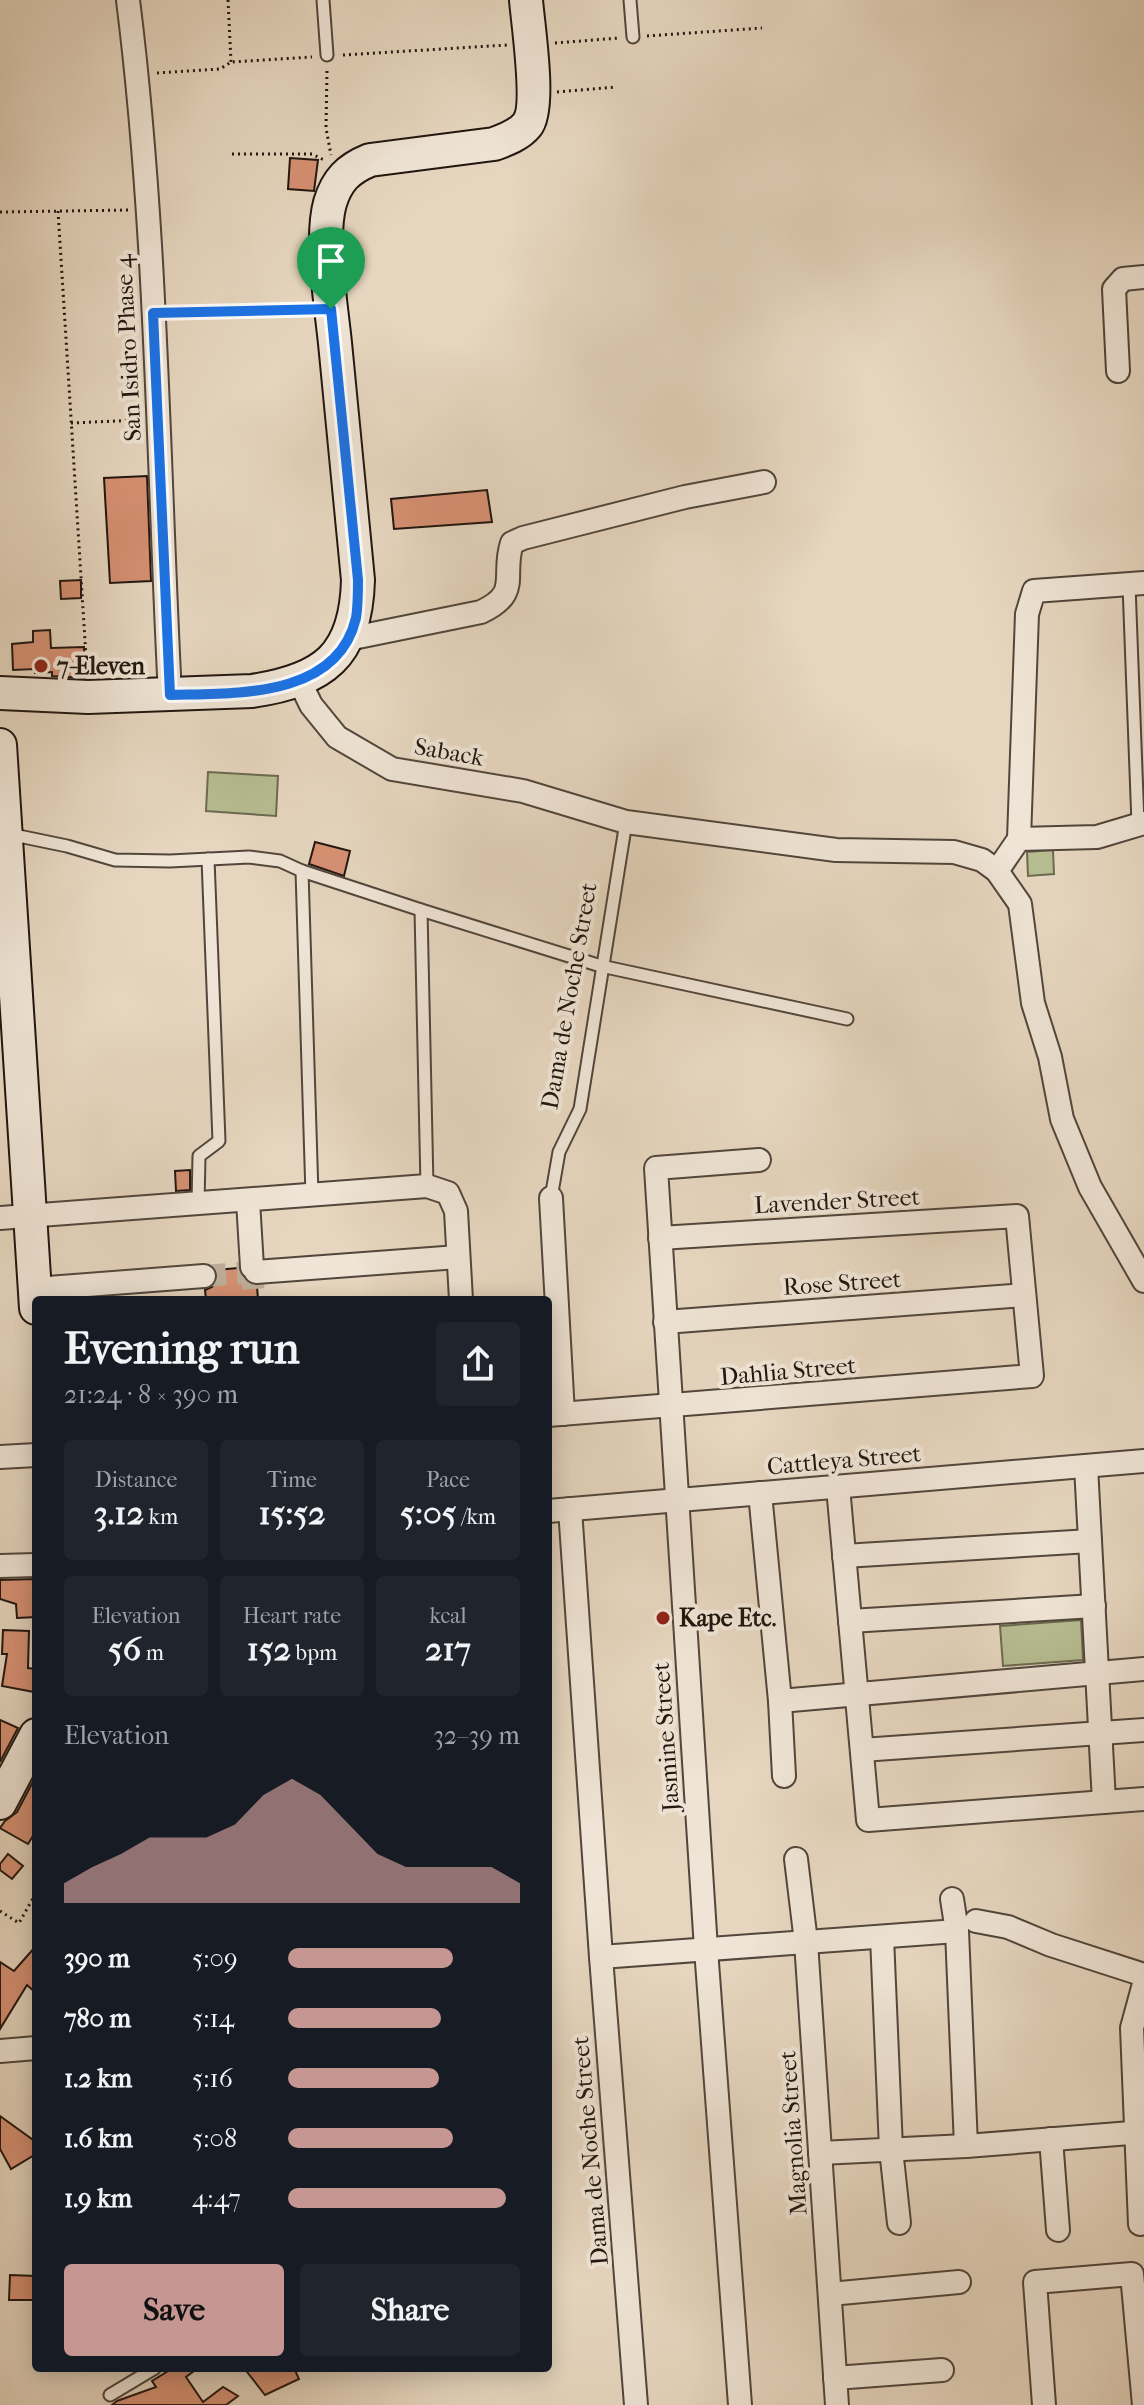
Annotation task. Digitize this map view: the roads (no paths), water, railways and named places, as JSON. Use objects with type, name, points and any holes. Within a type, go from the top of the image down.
[{"type":"main road","points":[[0,693],[88,697],[252,691],[299,680],[336,656],[348,639],[356,618],[358,580],[331,309],[326,222],[330,202],[342,177],[352,167],[370,160],[494,144],[526,126],[532,115],[533,93],[526,0]]},
{"type":"main road","points":[[0,745],[15,1217],[35,1296]]},
{"type":"main road","points":[[0,1803],[32,1743]]},
{"type":"street","name":"San Isidro Phase 4","points":[[128,0],[148,210],[170,695]]},
{"type":"street","points":[[1118,371],[1114,289],[1123,279],[1144,277]]},
{"type":"street","points":[[348,639],[481,612],[496,605],[507,595],[512,543],[523,538],[685,497],[764,482]]},
{"type":"street","points":[[1136,584],[1034,591],[1027,614],[1019,839],[997,871],[1020,904],[1033,1003],[1050,1057],[1062,1119],[1090,1187],[1144,1281]]},
{"type":"street","name":"Saback","points":[[299,680],[311,705],[337,737],[392,769],[523,791],[626,822],[836,850],[954,852],[982,860],[997,871]]},
{"type":"street","points":[[1019,839],[1097,837],[1141,824]]},
{"type":"street","name":"Jasmine Street","points":[[740,2405],[706,1949],[656,1168],[759,1160]]},
{"type":"street","points":[[15,1217],[427,1186],[448,1193],[456,1211],[461,1296]]},
{"type":"street","name":"Dama de Noche Street","points":[[551,1198],[556,1415]]},
{"type":"street","points":[[248,1201],[254,1270],[458,1257]]},
{"type":"street","name":"Lavender Street","points":[[660,1238],[1017,1216],[1024,1295]]},
{"type":"street","points":[[50,1296],[204,1276]]},
{"type":"street","name":"Dahlia Street","points":[[556,1415],[1032,1376],[1024,1295]]},
{"type":"street","name":"Rose Street","points":[[665,1322],[1024,1295]]},
{"type":"street","points":[[0,1457],[32,1455]]},
{"type":"street","name":"Cattleya Street","points":[[559,1510],[1144,1461]]},
{"type":"street","points":[[1086,1466],[1104,1802]]},
{"type":"street","points":[[838,1487],[868,1820],[1144,1799]]},
{"type":"street","points":[[760,1493],[784,1776]]},
{"type":"street","name":"Dama de Noche Street","points":[[559,1510],[601,1957],[636,2405]]},
{"type":"street","points":[[844,1556],[1090,1541]]},
{"type":"street","points":[[0,1566],[32,1565]]},
{"type":"street","points":[[850,1621],[1094,1606]]},
{"type":"street","points":[[780,1701],[1144,1669]]},
{"type":"street","points":[[862,1750],[1144,1730]]},
{"type":"street","name":"Magnolia Street","points":[[796,1859],[806,1942],[837,2405]]},
{"type":"street","points":[[952,1899],[954,1923],[966,1926]]},
{"type":"street","points":[[601,1957],[882,1937],[966,1926],[1008,1927],[1051,1945],[1144,1975]]},
{"type":"street","points":[[966,1926],[966,2146]]},
{"type":"street","points":[[882,1937],[891,2149],[899,2223]]},
{"type":"street","points":[[1140,2224],[1140,2132],[1132,2028],[1144,1984]]},
{"type":"street","points":[[0,2051],[32,2048]]},
{"type":"street","points":[[820,2153],[966,2146],[1140,2132]]},
{"type":"street","points":[[1051,2139],[1058,2230]]},
{"type":"street","points":[[1044,2405],[1035,2282],[1132,2274],[1144,2405]]},
{"type":"street","points":[[830,2294],[959,2282]]},
{"type":"street","points":[[835,2378],[942,2370]]},
{"type":"lane","points":[[323,0],[327,55]]},
{"type":"lane","points":[[630,0],[633,37]]},
{"type":"lane","points":[[1136,584],[1141,824]]},
{"type":"lane","name":"Dama de Noche Street","points":[[551,1198],[559,1152],[580,1109],[626,822]]},
{"type":"lane","points":[[5,833],[115,860],[249,857],[280,861],[421,910],[601,966],[847,1019]]},
{"type":"lane","points":[[198,1204],[199,1156],[219,1141],[208,859]]},
{"type":"lane","points":[[302,871],[312,1195]]},
{"type":"lane","points":[[421,910],[427,1186]]},
{"type":"lane","points":[[110,2395],[148,2372]]},
{"type":"tunnel","points":[[252,1267],[254,1296]]},
{"type":"tunnel","points":[[204,1276],[256,1272]]},
{"type":"place","name":"7-Eleven","points":[[41,666]]},
{"type":"place","name":"Kape Etc.","points":[[663,1618]]}]
